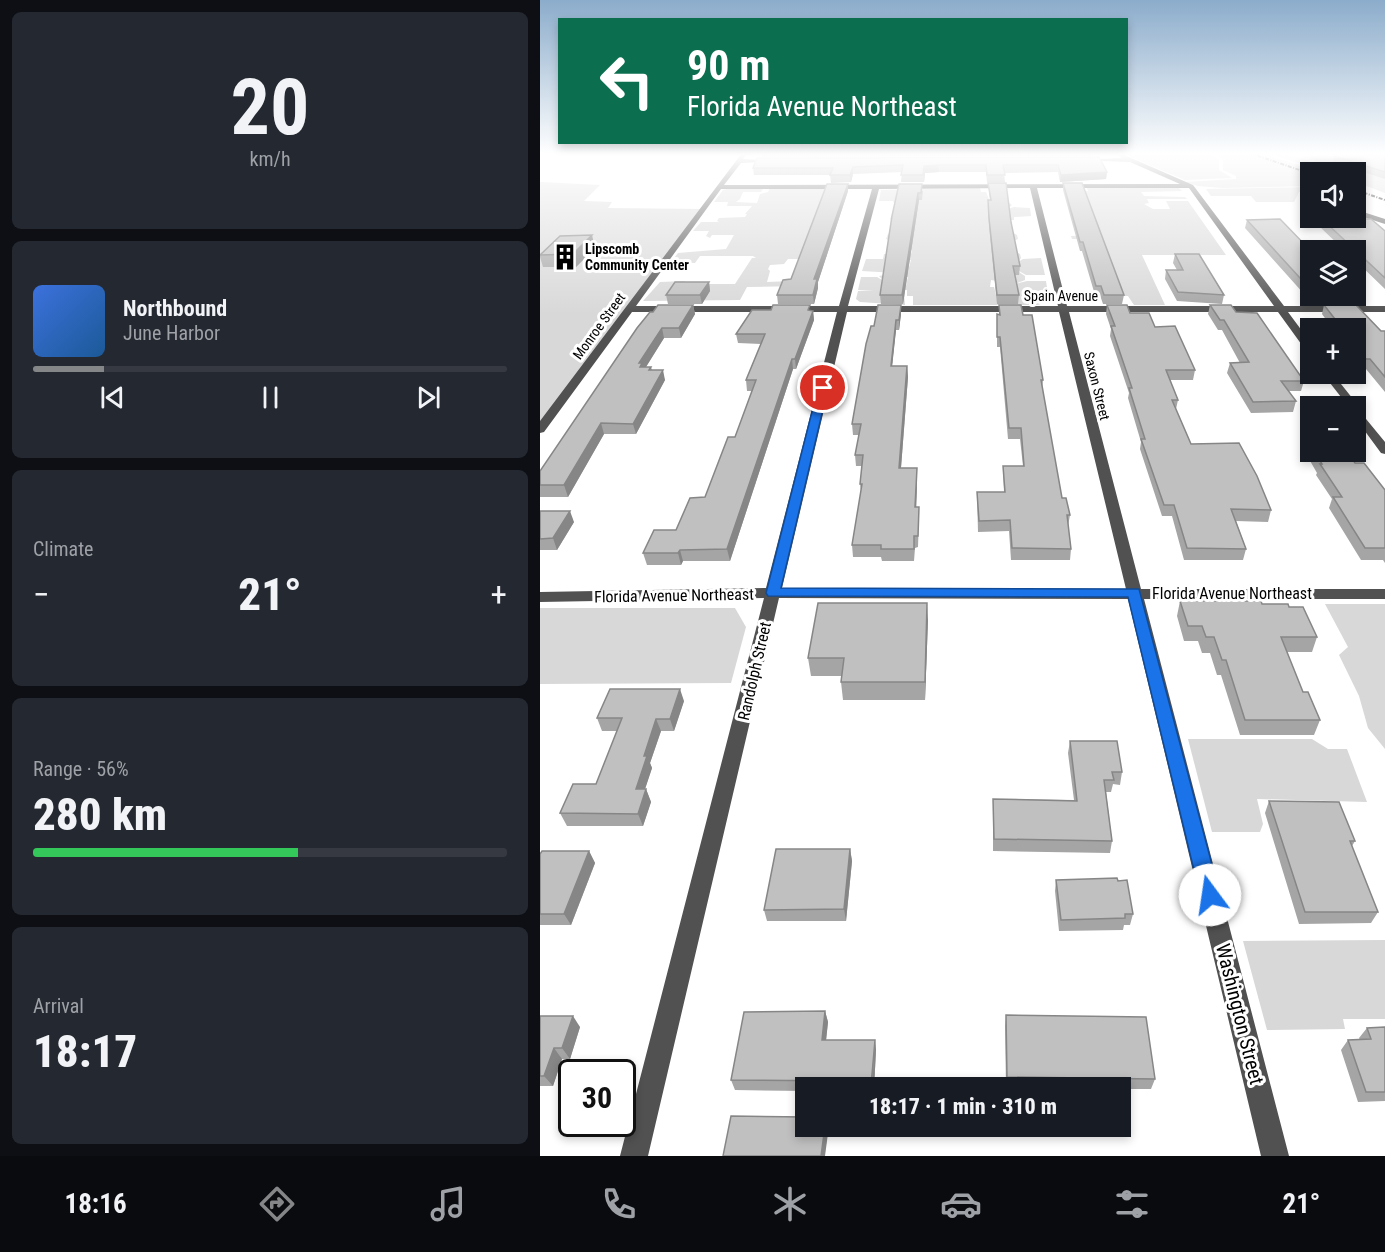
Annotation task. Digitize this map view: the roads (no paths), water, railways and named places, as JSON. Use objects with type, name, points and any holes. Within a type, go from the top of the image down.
[{"type":"street","name":"Monroe Street","points":[[540,429],[704,207]]},
{"type":"street","name":"Randolph Street","points":[[634,1156],[843,309],[871,207]]},
{"type":"street","name":"Saxon Street","points":[[1038,207],[1134,593]]},
{"type":"street","points":[[1206,207],[1300,335]]},
{"type":"street","points":[[1366,215],[1385,222]]},
{"type":"street","name":"Spain Avenue","points":[[628,309],[1385,309]]},
{"type":"street","points":[[1336,384],[1345,396]]},
{"type":"street","points":[[1366,424],[1385,450]]},
{"type":"street","name":"Florida Avenue Northeast","points":[[540,597],[773,593],[1385,594]]},
{"type":"street","name":"Washington Street","points":[[1134,593],[1275,1156]]},
{"type":"place","name":"Lipscomb Community Center","points":[[565,257]]}]
